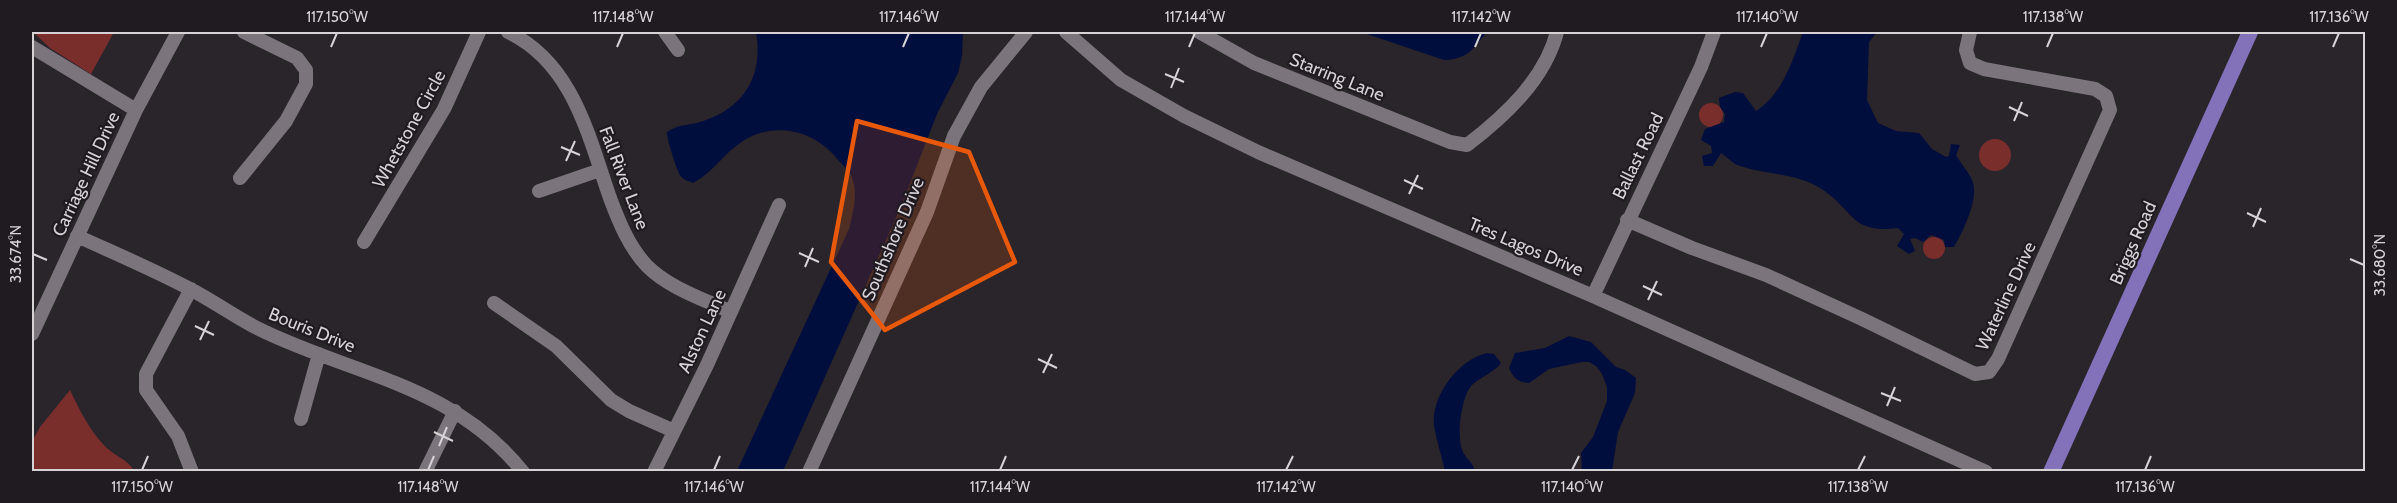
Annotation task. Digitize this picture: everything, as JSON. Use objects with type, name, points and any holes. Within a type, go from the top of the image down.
[{"type":"main road","name":"Briggs Road","points":[[2051,471],[2250,32]]},
{"type":"street","name":"Carriage Hill Drive","points":[[32,334],[136,110],[178,32]]},
{"type":"street","points":[[240,178],[286,122],[306,84],[306,70],[297,58],[244,32]]},
{"type":"street","name":"Whetstone Circle","points":[[364,242],[444,109],[479,32]]},
{"type":"street","name":"Fall River Lane","points":[[508,32],[532,45],[564,80],[579,110],[622,228],[633,248],[648,267],[669,282],[731,312]]},
{"type":"street","points":[[665,32],[678,50]]},
{"type":"street","name":"Southshore Drive","points":[[809,471],[927,212],[954,136],[981,87],[1026,32]]},
{"type":"street","name":"Tres Lagos Drive","points":[[1066,32],[1121,80],[1184,116],[1258,152],[1593,296],[1986,471]]},
{"type":"street","name":"Starring Lane","points":[[1199,32],[1254,63],[1450,142],[1467,145],[1527,89],[1542,69],[1553,47],[1557,32]]},
{"type":"street","name":"Ballast Road","points":[[1593,296],[1701,67],[1714,32]]},
{"type":"street","name":"Waterline Drive","points":[[1627,220],[1692,248],[1766,275],[1975,374],[1989,372],[1998,359],[2110,110],[2106,96],[2095,89],[1983,69],[1970,63],[1966,50],[1970,32]]},
{"type":"street","points":[[32,46],[136,110]]},
{"type":"street","points":[[539,191],[600,170]]},
{"type":"street","name":"Alston Lane","points":[[654,471],[780,205]]},
{"type":"street","name":"Bouris Drive","points":[[77,236],[191,289],[259,329],[396,382],[455,411],[488,434],[523,471]]},
{"type":"street","points":[[191,289],[146,374],[146,390],[178,436],[192,471]]},
{"type":"street","points":[[494,303],[556,346],[610,399],[629,411],[674,431]]},
{"type":"street","points":[[301,419],[319,354]]},
{"type":"street","points":[[426,471],[455,411]]},
{"type":"highlighted area","points":[[857,121],[969,152],[1015,262],[885,330],[831,262]]},
{"type":"shaded area","points":[[33,32],[114,32],[91,74],[50,48]]},
{"type":"shaded area","points":[[756,32],[963,32],[962,56],[958,73],[937,114],[902,204],[783,471],[737,471],[849,229],[855,188],[851,175],[820,143],[797,132],[784,130],[771,131],[746,139],[693,183],[680,175],[667,135],[667,132],[676,127],[701,122],[720,114],[742,96],[749,86],[757,61]]},
{"type":"shaded area","points":[[1361,32],[1487,32],[1465,55],[1444,60]]},
{"type":"shaded area","points":[[1803,32],[1877,32],[1869,42],[1867,100],[1878,123],[1896,131],[1919,133],[1932,149],[1946,157],[1949,156],[1951,144],[1960,145],[1956,155],[1972,180],[1974,196],[1966,224],[1954,247],[1945,247],[1944,240],[1931,235],[1923,242],[1915,238],[1910,239],[1915,251],[1909,254],[1897,246],[1904,234],[1898,228],[1882,229],[1861,224],[1831,196],[1811,183],[1740,166],[1721,153],[1713,166],[1704,166],[1702,156],[1712,153],[1711,146],[1701,140],[1705,129],[1724,122],[1725,114],[1720,107],[1719,98],[1735,92],[1743,93],[1756,111],[1765,104],[1786,75]]},
{"type":"shaded area","points":[[1711,103],[1720,106],[1723,115],[1720,124],[1711,127],[1702,124],[1699,115],[1702,106]]},
{"type":"shaded area","points":[[1995,139],[2006,144],[2011,155],[2006,166],[1995,171],[1984,166],[1979,155],[1984,144]]},
{"type":"shaded area","points":[[1934,237],[1944,244],[1945,248],[1938,258],[1934,259],[1924,252],[1923,248],[1930,238]]},
{"type":"shaded area","points":[[1569,336],[1591,342],[1616,367],[1636,378],[1635,393],[1618,432],[1612,471],[1582,471],[1581,453],[1593,437],[1607,401],[1607,387],[1596,366],[1589,362],[1582,362],[1549,369],[1529,383],[1517,379],[1509,368],[1515,353],[1545,348]]},
{"type":"shaded area","points":[[1487,353],[1494,354],[1501,363],[1472,385],[1462,408],[1461,446],[1475,471],[1445,471],[1434,425],[1437,402],[1449,380],[1457,371],[1466,363]]},
{"type":"shaded area","points":[[70,390],[84,418],[97,437],[134,471],[32,471],[32,442],[40,427]]}]
